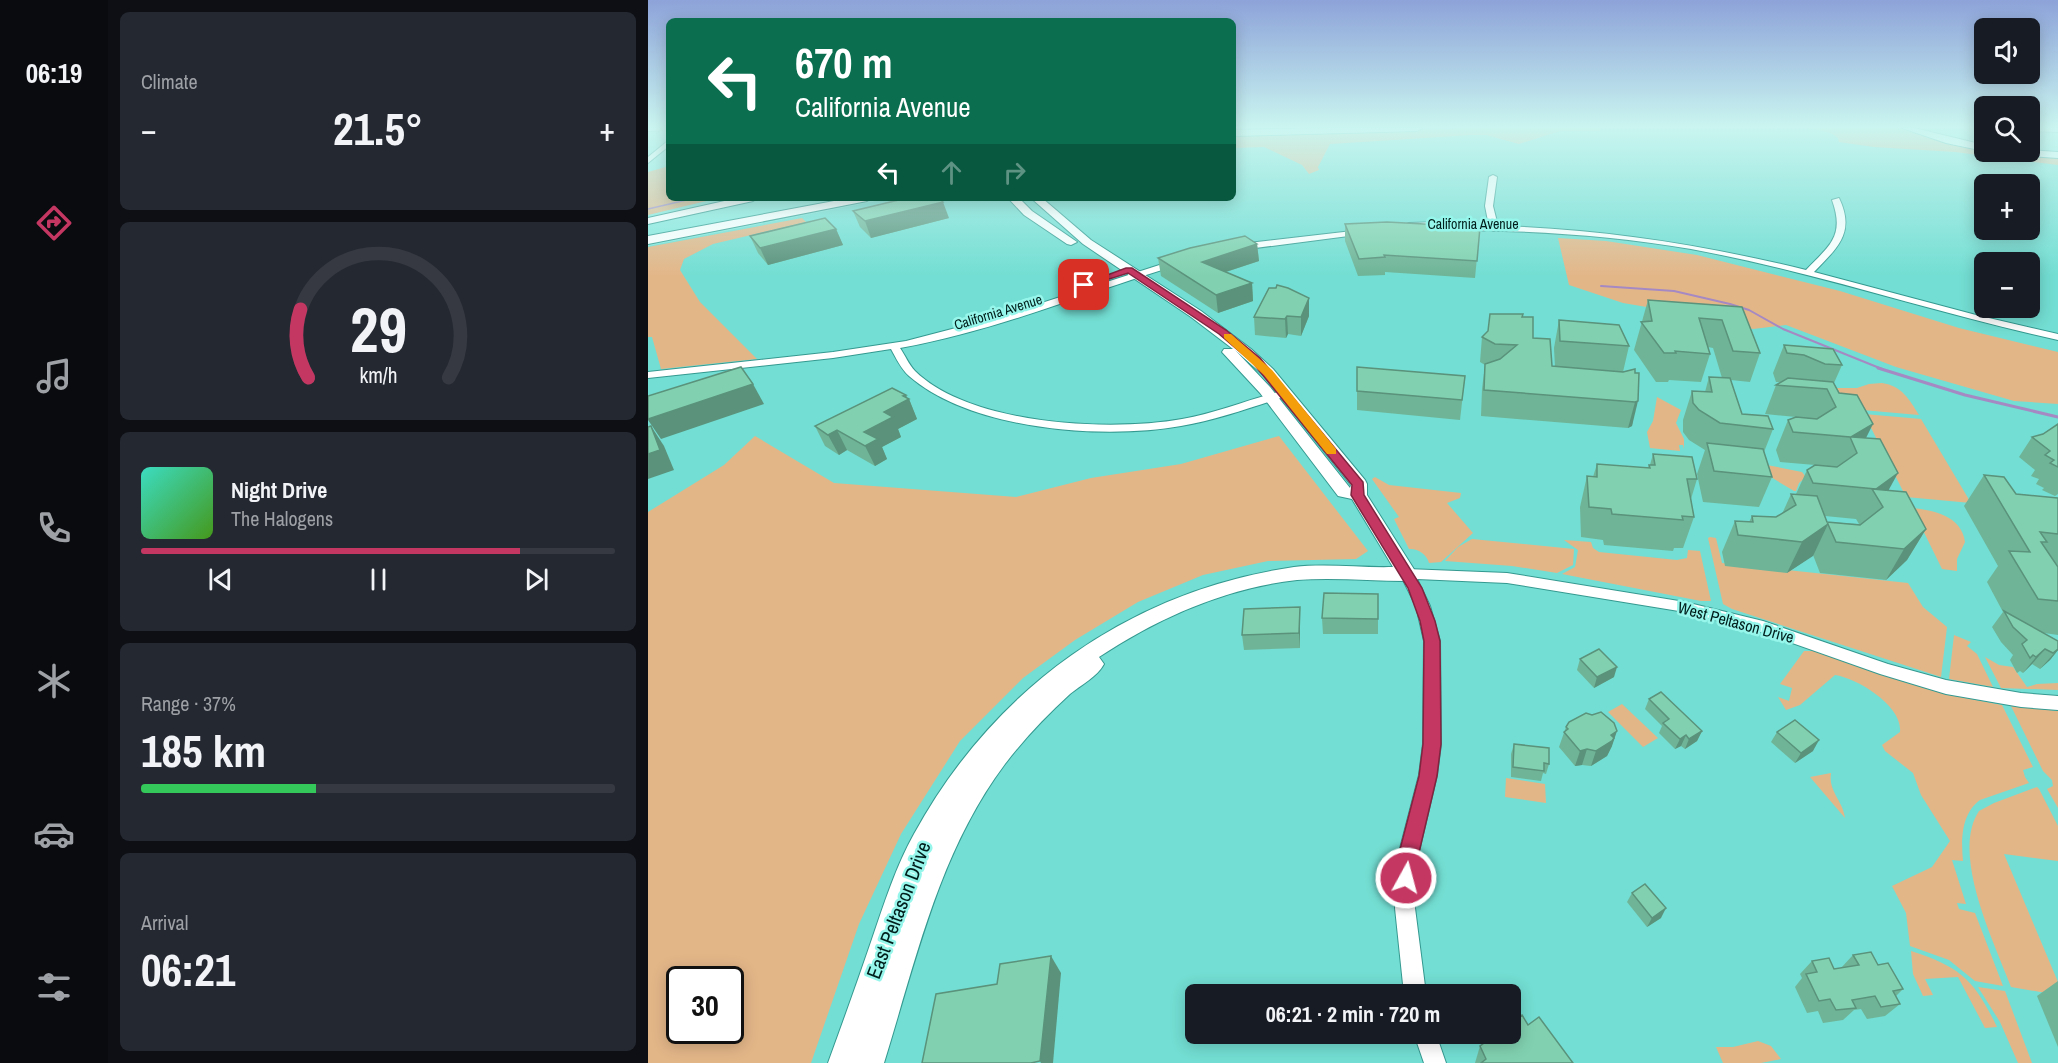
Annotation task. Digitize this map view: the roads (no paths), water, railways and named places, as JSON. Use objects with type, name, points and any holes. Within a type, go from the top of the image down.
[{"type":"highway","points":[[648,220],[724,201]]},
{"type":"highway","points":[[648,220],[739,201]]},
{"type":"highway","points":[[648,238],[808,201]]},
{"type":"highway","points":[[648,238],[851,201]]},
{"type":"main road","points":[[1015,201],[1028,213],[1126,274]]},
{"type":"main road","points":[[1039,201],[1126,274],[1222,346],[1277,396],[1344,492],[1358,495],[1407,573]]},
{"type":"main road","name":"East Peltason Drive","points":[[843,1063],[904,886],[922,843],[947,798],[977,757],[1029,699],[1070,665],[1115,634],[1150,616],[1197,597],[1243,584],[1292,574],[1314,572],[1407,573]]},
{"type":"main road","name":"East Peltason Drive","points":[[868,1063],[931,873],[946,838],[969,796],[1003,748],[1039,709],[1077,675],[1162,623],[1213,603],[1273,588],[1333,579],[1339,574]]},
{"type":"street","points":[[1493,178],[1489,206],[1493,226]]},
{"type":"street","points":[[1810,271],[1834,248],[1842,232],[1843,219],[1836,200]]},
{"type":"street","name":"California Avenue","points":[[1403,228],[1555,225],[1645,235],[1730,249],[1973,318],[2058,337]]},
{"type":"street","points":[[1230,247],[1373,229]]},
{"type":"street","name":"California Avenue","points":[[652,374],[686,376],[735,370],[759,363],[942,336],[993,322],[1126,274],[1187,256]]},
{"type":"street","name":"California Avenue","points":[[1810,271],[2058,331]]},
{"type":"street","points":[[893,345],[900,363],[934,390],[988,412],[1045,425],[1103,428],[1167,425],[1211,416],[1277,396]]},
{"type":"street","points":[[1407,573],[1423,606],[1432,641],[1432,744],[1428,776],[1407,861],[1405,908],[1414,984]]},
{"type":"street","name":"West Peltason Drive","points":[[1407,573],[1507,578],[1685,607],[1773,630],[1886,670],[1946,687],[2020,700],[2058,703]]},
{"type":"street","points":[[1428,1044],[1435,1063]]},
{"type":"waterway","points":[[648,209],[682,201]]},
{"type":"waterway","points":[[1601,286],[1674,291],[1730,304],[1749,310],[1783,329],[1882,369]]},
{"type":"waterway","points":[[1878,368],[1965,395],[2058,417]]}]
